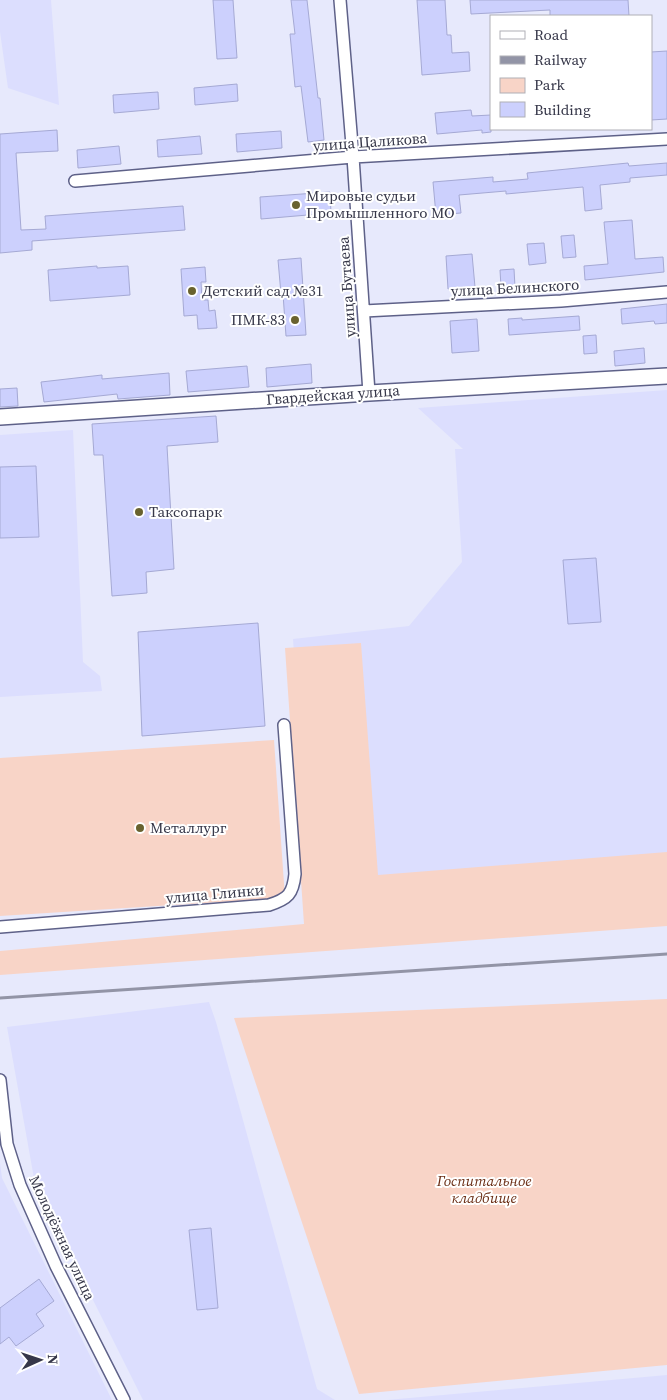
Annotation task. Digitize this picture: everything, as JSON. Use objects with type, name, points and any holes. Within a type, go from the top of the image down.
[{"type":"street","name":"улица Бутаева","points":[[340,0],[369,393]]},
{"type":"street","name":"улица Цаликова","points":[[76,181],[353,157],[667,139]]},
{"type":"street","name":"улица Белинского","points":[[364,311],[561,301],[667,292]]},
{"type":"street","name":"Гвардейская улица","points":[[0,417],[667,376]]},
{"type":"street","name":"улица Глинки","points":[[0,927],[269,905],[282,901],[294,886],[295,874],[284,725]]},
{"type":"street","name":"Молодёжная улица","points":[[0,1080],[7,1144],[20,1185],[56,1266],[124,1400]]},
{"type":"shaded area","points":[[0,0],[51,0],[59,105],[8,88],[0,32]]},
{"type":"shaded area","points":[[667,390],[667,884],[312,916],[293,639],[409,626],[462,562],[455,449],[463,449],[418,408]]},
{"type":"shaded area","points":[[73,430],[83,662],[100,676],[102,691],[0,697],[0,435]]},
{"type":"shaded area","points":[[209,1002],[317,1389],[335,1400],[143,1400],[35,1184],[7,1027]]},
{"type":"shaded area","points":[[0,1163],[2,1178],[112,1400],[0,1400]]},
{"type":"shaded area","points":[[667,1375],[667,1400],[387,1400]]},
{"type":"green space","points":[[361,643],[378,875],[667,852],[667,926],[0,975],[0,951],[304,924],[285,648]]},
{"type":"green space","name":"Металлург","points":[[274,740],[285,898],[0,916],[0,758]]},
{"type":"green space","name":"Госпитальное кладбище","points":[[667,999],[667,1365],[359,1394],[234,1018]]},
{"type":"building","points":[[213,0],[233,0],[237,58],[217,59]]},
{"type":"building","points":[[291,0],[307,0],[324,140],[308,142],[301,86],[295,87],[290,34],[295,34]]},
{"type":"building","points":[[417,0],[445,0],[447,35],[451,35],[452,53],[469,52],[470,71],[422,75]]},
{"type":"building","points":[[470,0],[628,0],[629,15],[550,15],[550,10],[471,14]]},
{"type":"building","points":[[667,51],[667,119],[652,120],[652,52]]},
{"type":"building","points":[[237,84],[238,101],[195,105],[194,88]]},
{"type":"building","points":[[158,92],[159,109],[114,113],[113,95]]},
{"type":"building","points":[[471,110],[472,116],[490,115],[491,132],[482,133],[482,130],[437,134],[435,113]]},
{"type":"building","points":[[57,130],[58,151],[16,153],[21,230],[46,229],[45,216],[183,206],[185,230],[32,241],[32,250],[0,253],[0,134]]},
{"type":"building","points":[[281,131],[282,148],[237,152],[236,134]]},
{"type":"building","points":[[200,136],[202,154],[158,157],[157,140]]},
{"type":"building","points":[[119,146],[121,164],[78,168],[77,150]]},
{"type":"building","points":[[628,163],[629,166],[667,163],[667,175],[630,178],[630,182],[600,185],[602,209],[585,211],[583,187],[506,194],[506,191],[459,195],[461,213],[436,215],[433,182],[493,177],[493,182],[528,179],[527,173]]},
{"type":"building","name":"Мировые судьи Промышленного МО","points":[[330,192],[331,213],[261,219],[260,197]]},
{"type":"building","points":[[632,220],[635,259],[663,257],[664,272],[585,280],[584,266],[608,264],[604,222]]},
{"type":"building","points":[[574,235],[576,257],[563,258],[561,236]]},
{"type":"building","points":[[544,243],[546,263],[529,265],[527,244]]},
{"type":"building","points":[[472,254],[475,287],[448,289],[446,256]]},
{"type":"building","points":[[301,258],[306,335],[286,336],[278,260]]},
{"type":"building","points":[[97,266],[97,268],[128,266],[130,295],[50,301],[48,270]]},
{"type":"building","name":"Детский сад №31","points":[[205,267],[206,282],[201,282],[202,300],[208,300],[209,311],[215,310],[217,328],[198,329],[197,315],[184,316],[181,269]]},
{"type":"building","points":[[514,269],[515,287],[501,287],[500,270]]},
{"type":"building","points":[[667,304],[667,323],[655,324],[654,321],[622,324],[621,309]]},
{"type":"building","points":[[579,316],[580,330],[509,335],[508,319],[522,318],[522,320]]},
{"type":"building","points":[[477,319],[479,351],[452,353],[450,321]]},
{"type":"building","points":[[596,335],[597,353],[584,354],[583,336]]},
{"type":"building","points":[[644,348],[645,363],[615,366],[614,351]]},
{"type":"building","points":[[311,364],[312,383],[267,387],[266,368]]},
{"type":"building","points":[[247,366],[249,387],[188,392],[186,371]]},
{"type":"building","points":[[169,373],[170,395],[118,399],[117,394],[44,402],[41,382],[102,375],[102,379]]},
{"type":"building","points":[[17,388],[18,406],[0,407],[0,389]]},
{"type":"building","name":"Таксопарк","points":[[216,416],[218,442],[167,446],[174,569],[146,572],[147,593],[112,596],[103,455],[94,455],[92,424]]},
{"type":"building","points":[[36,466],[39,537],[0,538],[0,467]]},
{"type":"building","points":[[596,558],[601,622],[568,624],[563,560]]},
{"type":"building","points":[[258,623],[265,726],[142,736],[138,632]]},
{"type":"building","points":[[211,1228],[218,1308],[197,1310],[189,1230]]},
{"type":"building","points":[[39,1279],[54,1301],[36,1314],[44,1326],[16,1346],[9,1337],[0,1344],[0,1308]]},
{"type":"railway","points":[[0,998],[667,954]]},
{"type":"place","name":"Мировые судьи Промышленного МО","points":[[296,205]]},
{"type":"place","name":"Детский сад №31","points":[[192,291]]},
{"type":"place","name":"ПМК-83","points":[[295,320]]},
{"type":"place","name":"Таксопарк","points":[[139,512]]},
{"type":"place","name":"Металлург","points":[[140,828]]}]
